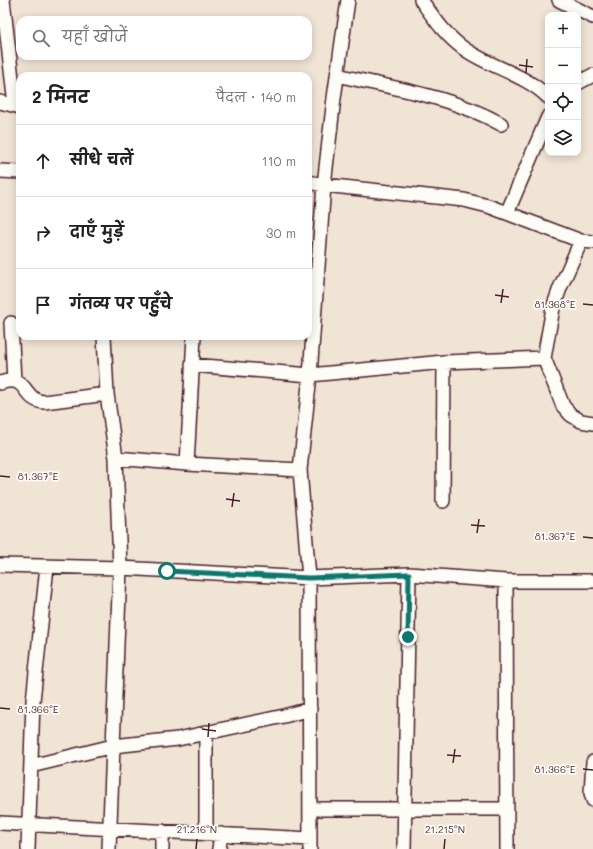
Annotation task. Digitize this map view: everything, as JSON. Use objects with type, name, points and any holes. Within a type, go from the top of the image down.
[{"type":"street","points":[[3,0],[16,98]]},
{"type":"street","points":[[312,308],[313,275],[337,75],[348,0]]},
{"type":"street","points":[[421,0],[436,22],[464,49],[527,82],[545,94]]},
{"type":"street","points":[[559,0],[593,17]]},
{"type":"street","points":[[337,75],[434,98],[461,106],[501,124]]},
{"type":"street","points":[[581,81],[593,75]]},
{"type":"street","points":[[0,102],[16,106]]},
{"type":"street","points":[[507,213],[547,120]]},
{"type":"street","points":[[0,171],[16,172]]},
{"type":"street","points":[[312,183],[464,200],[488,206],[587,241],[553,308],[544,358],[563,406],[581,421],[593,423]]},
{"type":"street","points":[[10,323],[14,380]]},
{"type":"street","points":[[104,340],[107,394],[116,458],[120,568],[109,849]]},
{"type":"street","points":[[187,464],[194,340]]},
{"type":"street","points":[[0,823],[221,834],[310,844],[309,578],[300,470],[310,375],[311,340]]},
{"type":"street","points":[[192,365],[310,375],[444,362],[544,358]]},
{"type":"street","points":[[443,501],[444,362]]},
{"type":"street","points":[[0,383],[14,380],[22,384],[31,397],[36,401],[44,402],[107,394]]},
{"type":"street","points":[[116,458],[187,464],[300,470]]},
{"type":"street","points":[[0,565],[120,568],[309,578],[409,574],[506,581],[593,581]]},
{"type":"street","points":[[28,849],[33,701],[47,566]]},
{"type":"street","points":[[404,849],[409,574]]},
{"type":"street","points":[[506,581],[508,849]]},
{"type":"street","points":[[31,766],[114,746],[178,739],[310,709]]},
{"type":"street","points":[[206,732],[206,834]]},
{"type":"street","points":[[593,762],[591,793],[593,800]]},
{"type":"street","points":[[310,809],[507,809]]},
{"type":"street","points":[[162,831],[162,849]]},
{"type":"street","points":[[219,849],[221,834]]},
{"type":"route","points":[[167,571],[309,578],[409,574],[408,637]]}]
